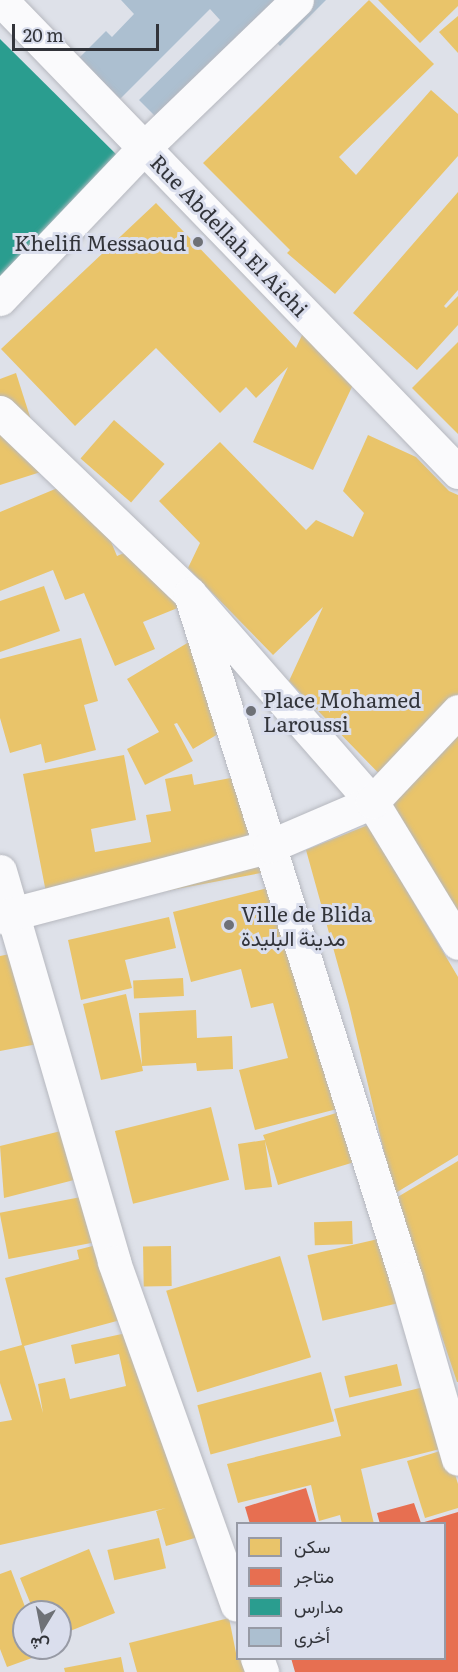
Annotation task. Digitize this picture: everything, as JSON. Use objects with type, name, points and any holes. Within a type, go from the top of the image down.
[{"type":"street","name":"Rue Abdellah El Aichi","points":[[1,0],[458,472]]},
{"type":"street","points":[[0,299],[145,147],[297,0]]},
{"type":"street","points":[[0,412],[190,594],[372,802],[458,943]]},
{"type":"street","points":[[190,594],[406,1279],[458,1459]]},
{"type":"street","points":[[6,916],[270,846],[372,802],[458,711]]},
{"type":"street","points":[[0,871],[6,916],[114,1262],[236,1602]]},
{"type":"building: سكن","points":[[369,0],[434,64],[339,157],[356,175],[431,90],[458,114],[458,156],[335,294],[287,253],[290,250],[203,163]]},
{"type":"building: سكن","points":[[378,0],[458,0],[458,6],[420,43]]},
{"type":"building: سكن","points":[[458,16],[458,53],[439,32]]},
{"type":"building: سكن","points":[[458,192],[458,290],[444,306],[446,308],[458,296],[458,325],[417,370],[353,313]]},
{"type":"building: سكن","points":[[156,203],[296,348],[304,331],[365,359],[313,470],[253,442],[288,367],[256,398],[246,387],[220,413],[156,348],[75,426],[1,349]]},
{"type":"building: سكن","points":[[458,342],[458,434],[412,388]]},
{"type":"building: سكن","points":[[16,373],[47,470],[0,485],[0,379]]},
{"type":"building: سكن","points":[[114,420],[165,464],[131,502],[81,458]]},
{"type":"building: سكن","points":[[368,435],[416,457],[449,491],[458,495],[458,726],[393,788],[289,681],[323,607],[273,655],[188,568],[200,543],[159,501],[220,442],[306,530],[316,520],[353,537],[364,513],[343,491]]},
{"type":"building: سكن","points":[[84,477],[117,556],[157,539],[185,605],[143,622],[155,649],[115,666],[84,593],[65,600],[53,570],[0,591],[0,512]]},
{"type":"building: سكن","points":[[44,586],[60,631],[0,652],[0,601]]},
{"type":"building: سكن","points":[[81,638],[98,701],[84,705],[96,750],[45,763],[41,744],[10,753],[0,718],[0,659]]},
{"type":"building: سكن","points":[[189,642],[238,722],[193,749],[177,723],[174,724],[193,761],[145,785],[127,749],[159,732],[127,679]]},
{"type":"building: سكن","points":[[458,732],[458,921],[389,805]]},
{"type":"building: سكن","points":[[124,755],[136,820],[91,829],[95,852],[151,842],[146,815],[171,811],[165,779],[192,774],[194,785],[241,776],[261,873],[50,913],[23,774]]},
{"type":"building: سكن","points":[[368,825],[458,977],[458,1155],[394,1194],[349,1005],[306,850]]},
{"type":"building: سكن","points":[[287,883],[345,1107],[255,1130],[239,1070],[288,1058],[273,1003],[251,1008],[241,969],[191,982],[173,912]]},
{"type":"building: سكن","points":[[169,917],[176,948],[125,960],[132,988],[81,1000],[68,940]]},
{"type":"building: سكن","points":[[25,951],[43,1043],[0,1051],[0,956]]},
{"type":"building: سكن","points":[[183,978],[184,996],[134,999],[133,981]]},
{"type":"building: سكن","points":[[126,994],[142,1065],[139,1013],[196,1010],[197,1038],[232,1036],[233,1069],[197,1071],[196,1063],[142,1066],[143,1071],[101,1080],[83,1004]]},
{"type":"building: سكن","points":[[211,1107],[229,1180],[133,1204],[115,1131]]},
{"type":"building: سكن","points":[[343,1111],[358,1161],[278,1185],[265,1141],[272,1187],[245,1190],[238,1144],[265,1140],[263,1135]]},
{"type":"building: سكن","points":[[61,1131],[74,1180],[4,1198],[0,1146]]},
{"type":"building: سكن","points":[[458,1161],[458,1382],[457,1382],[396,1198]]},
{"type":"building: سكن","points":[[86,1196],[95,1242],[9,1259],[0,1213]]},
{"type":"building: سكن","points":[[352,1221],[353,1244],[315,1245],[314,1222]]},
{"type":"building: سكن","points":[[400,1234],[415,1299],[323,1321],[307,1255]]},
{"type":"building: سكن","points":[[108,1242],[128,1318],[24,1346],[43,1413],[38,1384],[65,1378],[70,1399],[126,1386],[119,1354],[75,1364],[71,1345],[145,1329],[213,1533],[166,1546],[156,1511],[166,1508],[0,1545],[0,1422],[12,1420],[0,1383],[0,1351],[22,1345],[5,1278],[79,1259],[77,1250]]},
{"type":"building: سكن","points":[[143,1246],[171,1246],[172,1286],[144,1286]]},
{"type":"building: سكن","points":[[280,1256],[311,1357],[197,1392],[166,1291]]},
{"type":"building: سكن","points":[[397,1364],[402,1385],[349,1398],[344,1376]]},
{"type":"building: سكن","points":[[321,1372],[334,1421],[211,1454],[197,1405]]},
{"type":"building: سكن","points":[[428,1386],[444,1448],[361,1469],[374,1522],[342,1522],[340,1515],[319,1521],[311,1485],[238,1503],[227,1464],[341,1436],[334,1409]]},
{"type":"building: سكن","points":[[447,1449],[458,1484],[458,1508],[425,1518],[407,1461]]},
{"type":"building: سكن","points":[[159,1538],[166,1568],[114,1580],[107,1550]]},
{"type":"building: سكن","points":[[89,1549],[115,1613],[72,1630],[72,1600],[29,1600],[20,1578]]},
{"type":"building: سكن","points":[[11,1570],[22,1600],[12,1600],[12,1660],[26,1660],[7,1667],[0,1649],[0,1574]]},
{"type":"building: سكن","points":[[229,1618],[236,1660],[266,1660],[269,1672],[137,1672],[129,1643]]},
{"type":"building: سكن","points":[[121,1657],[124,1672],[65,1672],[64,1668]]},
{"type":"building: متاجر","points":[[306,1488],[316,1522],[249,1522],[245,1507]]},
{"type":"building: متاجر","points":[[414,1503],[421,1522],[379,1522],[377,1513]]},
{"type":"building: متاجر","points":[[458,1512],[458,1672],[295,1672],[292,1660],[446,1660],[446,1522],[424,1522]]},
{"type":"building: مدارس","points":[[0,39],[131,169],[0,301]]},
{"type":"building: أخرى","points":[[121,0],[326,0],[280,46],[256,21],[234,82],[178,139],[139,100],[220,20],[210,9],[120,99],[79,58],[106,31],[112,37],[134,14]]},
{"type":"place","name":"Khelifi Messaoud","points":[[198,242]]},
{"type":"place","name":"Place Mohamed Laroussi","points":[[251,711]]},
{"type":"place","name":"Ville de Blida مدينة البليدة","points":[[229,925]]}]
